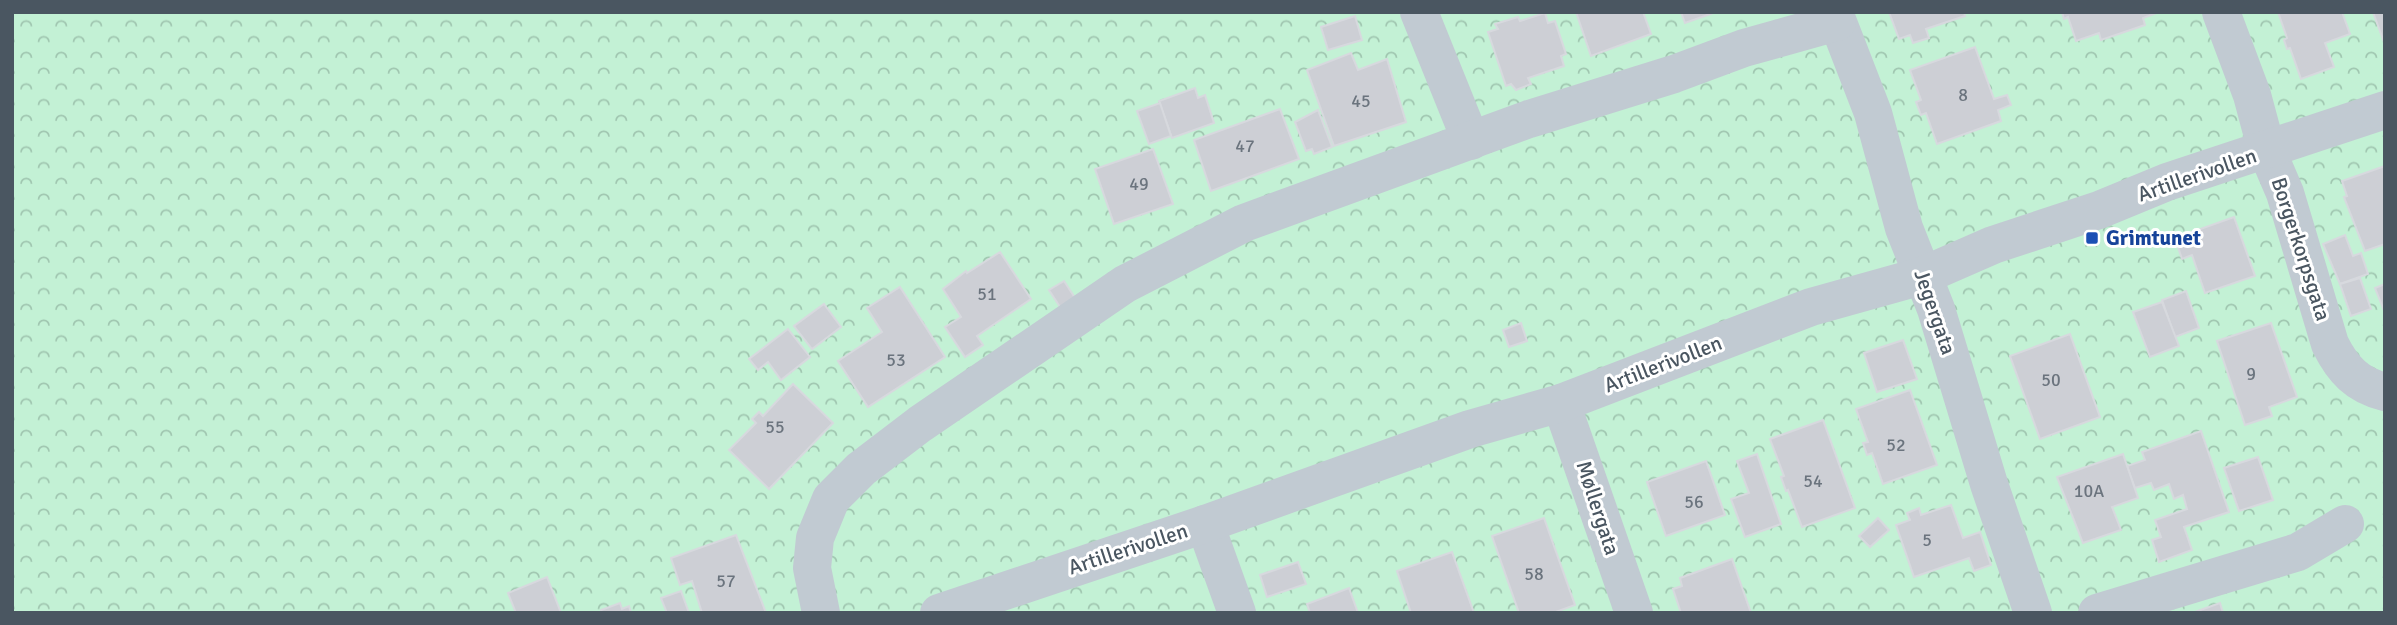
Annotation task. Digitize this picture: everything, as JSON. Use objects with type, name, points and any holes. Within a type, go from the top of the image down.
[{"type":"street","points":[[1419,12],[1471,141]]},
{"type":"street","name":"Borgerkorpsgata","points":[[2221,12],[2252,95],[2267,151],[2285,193],[2330,344],[2343,366],[2360,384],[2385,392]]},
{"type":"street","points":[[821,613],[812,568],[816,538],[831,499],[861,469],[919,424],[1125,284],[1186,250],[1244,223],[1471,141],[1835,17]]},
{"type":"street","name":"Jegergata","points":[[1835,17],[1869,102],[1904,228],[1922,275],[2033,613]]},
{"type":"street","name":"Artillerivollen","points":[[939,613],[1205,524],[1470,429],[1562,403],[1811,307],[1922,275],[1993,245],[2099,210],[2167,182],[2385,110]]},
{"type":"street","name":"Møllergata","points":[[1562,403],[1634,613]]},
{"type":"street","points":[[1205,524],[1237,613]]},
{"type":"street","points":[[2096,613],[2298,552],[2345,524]]},
{"type":"green space","points":[[12,12],[2385,12],[2385,613],[12,613]]},
{"type":"building","points":[[1576,12],[1643,12],[1651,34],[1591,56]]},
{"type":"building","points":[[1681,12],[1716,12],[1685,23]]},
{"type":"building","points":[[1889,12],[1964,12],[1965,16],[1926,29],[1929,38],[1913,43],[1910,35],[1899,39]]},
{"type":"building","points":[[2062,12],[2159,12],[2143,18],[2145,25],[2101,40],[2099,33],[2076,41],[2068,17],[2064,19]]},
{"type":"building","points":[[2278,12],[2342,12],[2350,34],[2325,43],[2334,67],[2301,79],[2290,48],[2287,49],[2284,40],[2287,38]]},
{"type":"building","points":[[2373,12],[2385,12],[2385,45]]},
{"type":"building","points":[[1545,13],[1548,23],[1555,21],[1566,54],[1561,56],[1564,66],[1528,78],[1531,84],[1516,90],[1511,84],[1506,86],[1488,32],[1498,29],[1495,24],[1518,17],[1520,21]]},
{"type":"building","points":[[1355,16],[1362,40],[1328,50],[1321,27]]},
{"type":"building","points":[[1975,47],[1994,99],[2007,95],[2011,105],[1998,110],[2001,121],[1937,144],[1926,113],[1921,115],[1916,102],[1921,100],[1910,70]]},
{"type":"building","points":[[1351,53],[1358,70],[1387,59],[1406,122],[1334,146],[1307,70]]},
{"type":"building","points":[[1195,88],[1198,98],[1205,95],[1214,123],[1172,138],[1159,101]]},
{"type":"building","points":[[1160,103],[1171,136],[1149,144],[1137,111]]},
{"type":"building","points":[[1280,109],[1299,159],[1211,191],[1194,140]]},
{"type":"building","points":[[1318,110],[1332,147],[1314,154],[1312,149],[1306,151],[1295,122]]},
{"type":"building","points":[[1153,149],[1173,204],[1114,224],[1095,169]]},
{"type":"building","points":[[2385,166],[2385,244],[2365,251],[2344,197],[2347,196],[2342,181]]},
{"type":"building","points":[[2234,217],[2255,276],[2205,293],[2192,255],[2182,259],[2175,238]]},
{"type":"building","points":[[2345,235],[2353,256],[2361,253],[2368,274],[2340,284],[2323,244]]},
{"type":"building","points":[[1000,252],[1031,299],[977,336],[983,345],[965,357],[945,327],[961,317],[943,289],[966,271],[967,273]]},
{"type":"building","points":[[2360,278],[2371,309],[2351,316],[2340,284]]},
{"type":"building","points":[[1064,281],[1077,301],[1062,310],[1049,290]]},
{"type":"building","points":[[2385,284],[2385,313],[2375,288]]},
{"type":"building","points":[[900,287],[945,357],[868,407],[838,361],[882,332],[867,308]]},
{"type":"building","points":[[2186,291],[2199,328],[2175,337],[2162,300]]},
{"type":"building","points":[[2162,302],[2179,346],[2150,357],[2133,312]]},
{"type":"building","points":[[824,304],[841,327],[812,349],[794,326]]},
{"type":"building","points":[[1521,323],[1527,341],[1509,347],[1503,330]]},
{"type":"building","points":[[2271,323],[2297,397],[2269,407],[2272,416],[2245,425],[2217,341]]},
{"type":"building","points":[[788,329],[810,357],[781,380],[768,362],[758,370],[749,359]]},
{"type":"building","points":[[2070,334],[2100,417],[2040,439],[2010,356]]},
{"type":"building","points":[[1903,340],[1917,379],[1877,392],[1864,353]]},
{"type":"building","points":[[793,384],[833,423],[769,489],[729,450],[756,423],[752,419],[759,412],[763,416]]},
{"type":"building","points":[[1910,390],[1937,465],[1883,484],[1872,453],[1867,455],[1863,443],[1868,442],[1856,409]]},
{"type":"building","points":[[1823,420],[1855,508],[1802,527],[1788,490],[1786,491],[1781,477],[1784,476],[1770,439]]},
{"type":"building","points":[[2201,431],[2229,512],[2184,527],[2192,550],[2159,562],[2152,540],[2161,537],[2155,520],[2187,509],[2183,495],[2174,499],[2169,484],[2154,490],[2151,483],[2135,488],[2127,466],[2145,460],[2142,452]]},
{"type":"building","points":[[1757,454],[1781,524],[1745,537],[1731,499],[1749,493],[1737,461]]},
{"type":"building","points":[[2123,454],[2138,498],[2112,507],[2121,530],[2083,543],[2057,477]]},
{"type":"building","points":[[2258,457],[2273,500],[2239,511],[2224,468]]},
{"type":"building","points":[[1706,461],[1725,515],[1666,536],[1647,482]]},
{"type":"building","points":[[1951,505],[1963,538],[1980,532],[1991,565],[1974,571],[1969,558],[1914,577],[1896,525],[1910,520],[1907,513],[1919,508],[1921,515]]},
{"type":"building","points":[[1544,518],[1575,605],[1553,613],[1519,613],[1492,536]]},
{"type":"building","points":[[1878,518],[1889,530],[1870,547],[1859,536]]},
{"type":"building","points":[[736,535],[766,613],[702,613],[692,581],[680,585],[671,558]]},
{"type":"building","points":[[1452,552],[1474,613],[1411,613],[1397,571]]},
{"type":"building","points":[[1732,559],[1751,613],[1681,613],[1673,589],[1682,586],[1680,578]]},
{"type":"building","points":[[1298,562],[1306,584],[1267,597],[1260,575]]},
{"type":"building","points":[[547,577],[561,613],[516,613],[508,593]]},
{"type":"building","points":[[1349,588],[1358,613],[1310,613],[1307,604]]},
{"type":"building","points":[[681,591],[689,613],[667,613],[661,598]]},
{"type":"building","points":[[620,603],[622,609],[629,606],[631,613],[602,613],[601,610]]},
{"type":"building","points":[[2220,603],[2223,613],[2192,613]]},
{"type":"place","name":"Grimtunet","points":[[2092,238]]}]
